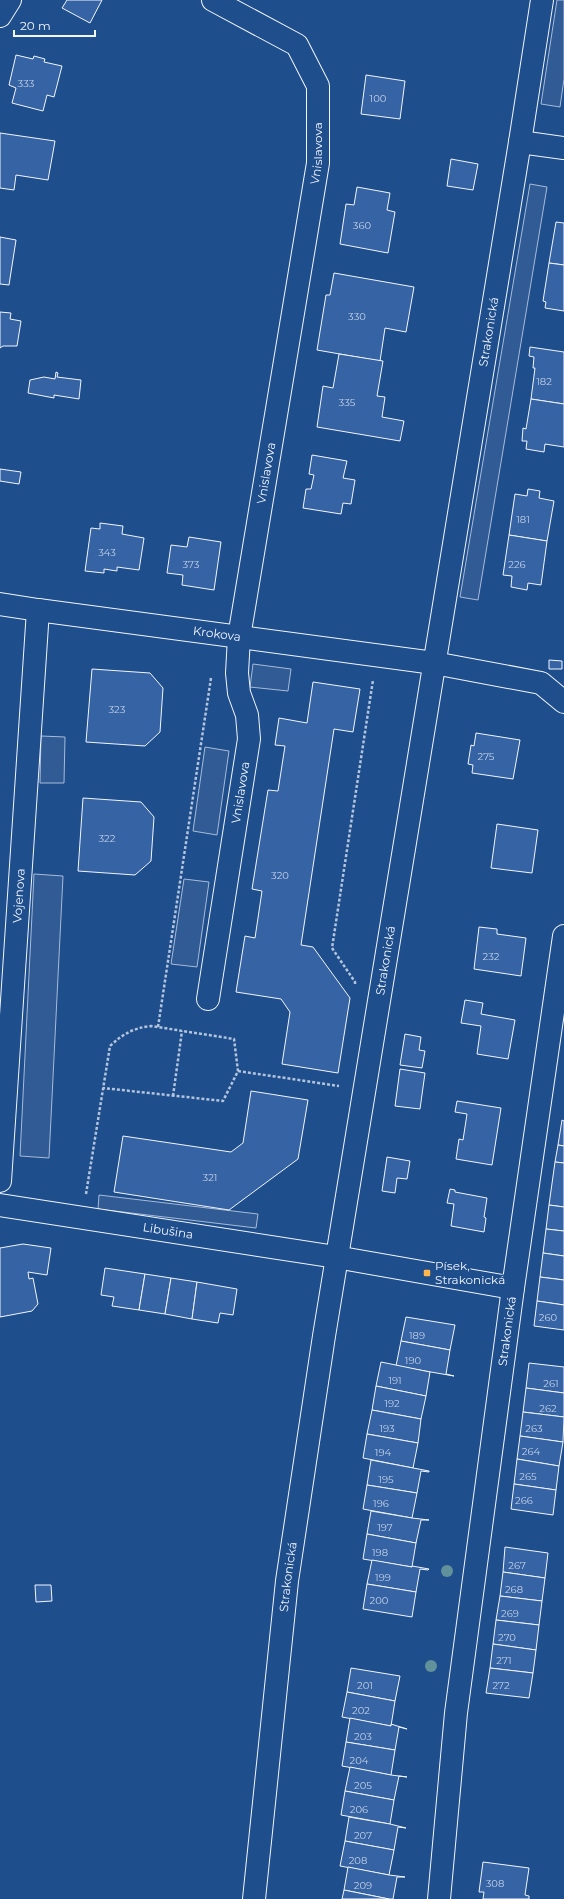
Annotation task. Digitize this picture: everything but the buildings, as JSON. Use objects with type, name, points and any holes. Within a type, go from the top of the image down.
[{"type":"street","points":[[0,16],[10,0]]},
{"type":"street","name":"Vnislavova","points":[[208,999],[249,739],[247,715],[239,693],[237,673],[239,637],[318,163],[318,86],[297,45],[213,0]]},
{"type":"street","name":"Strakonická","points":[[254,1899],[287,1581],[336,1257],[520,142],[542,0]]},
{"type":"street","points":[[520,142],[564,148]]},
{"type":"street","name":"Krokova","points":[[0,604],[434,663]]},
{"type":"street","name":"Vojenova","points":[[0,1181],[38,610]]},
{"type":"street","points":[[434,663],[541,683],[564,702]]},
{"type":"street","name":"Strakonická","points":[[439,1899],[456,1713],[513,1288],[564,936]]},
{"type":"street","name":"Libušina","points":[[0,1206],[336,1257]]},
{"type":"street","name":"Strakonická","points":[[336,1257],[513,1288]]},
{"type":"path","points":[[355,987],[355,982],[332,948],[376,655]]},
{"type":"path","points":[[158,1027],[211,674]]},
{"type":"path","points":[[82,1218],[103,1088],[110,1046],[122,1034],[137,1028],[158,1027],[234,1039],[238,1071],[223,1101],[103,1088]]},
{"type":"path","points":[[173,1096],[182,1031]]},
{"type":"path","points":[[238,1071],[341,1086]]},
{"type":"shaded area","points":[[557,0],[564,0],[564,79],[560,107],[541,104]]},
{"type":"shaded area","points":[[530,184],[547,187],[478,600],[460,597]]},
{"type":"shaded area","points":[[253,664],[291,669],[288,691],[250,687]]},
{"type":"shaded area","points":[[41,736],[65,737],[64,783],[40,783]]},
{"type":"shaded area","points":[[205,747],[229,751],[217,835],[193,831]]},
{"type":"shaded area","points":[[34,874],[63,876],[49,1158],[20,1156]]},
{"type":"shaded area","points":[[184,879],[209,882],[197,967],[171,964]]},
{"type":"shaded area","points":[[99,1195],[258,1214],[256,1228],[98,1209]]},
{"type":"place","name":"Písek, Strakonická","points":[[427,1273]]}]
